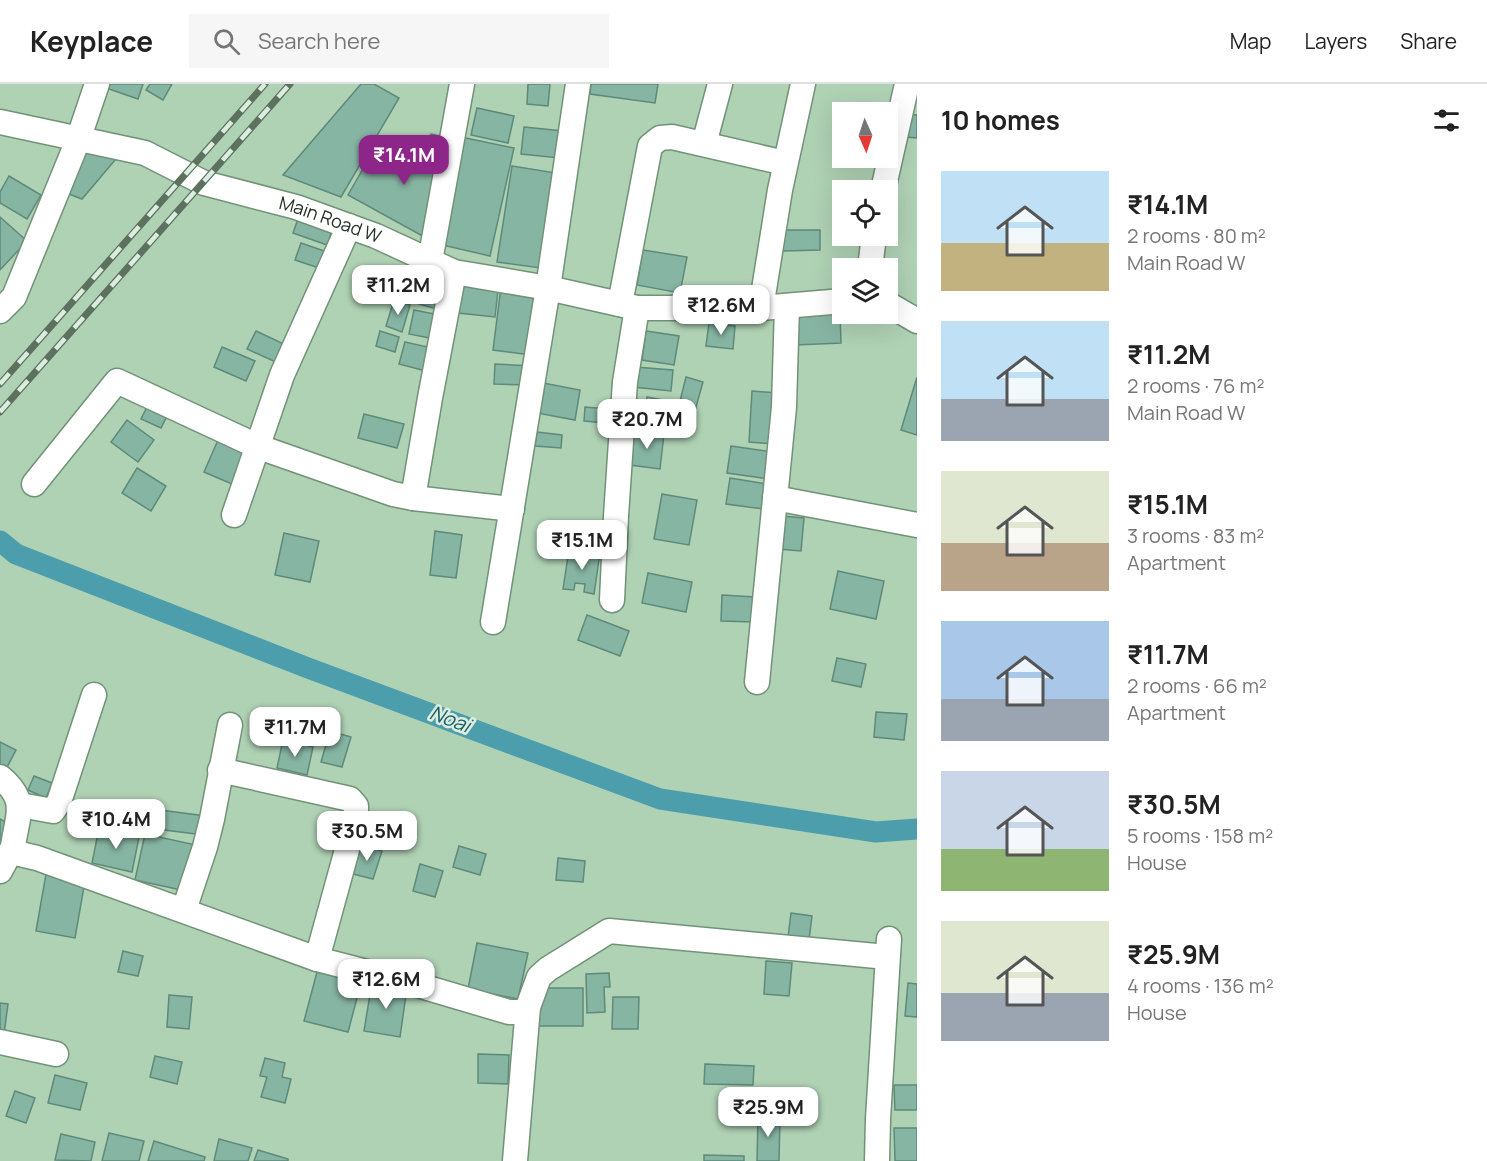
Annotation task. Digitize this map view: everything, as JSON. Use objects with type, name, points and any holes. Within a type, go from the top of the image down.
[{"type":"street","points":[[0,311],[14,297],[78,140],[97,84]]},
{"type":"street","points":[[430,261],[462,84]]},
{"type":"street","points":[[493,622],[548,288],[578,84]]},
{"type":"street","points":[[704,144],[720,84]]},
{"type":"street","points":[[761,308],[785,163],[803,84]]},
{"type":"street","points":[[885,180],[907,84]]},
{"type":"street","name":"Main Road W","points":[[0,122],[145,153],[204,183],[296,207],[376,236],[454,272],[548,288],[628,306],[761,308],[832,302]]},
{"type":"street","points":[[612,600],[626,382],[628,306],[650,146],[660,138],[672,136],[785,163]]},
{"type":"street","points":[[234,515],[282,375],[349,226]]},
{"type":"street","points":[[413,498],[454,272]]},
{"type":"street","points":[[757,682],[784,407],[787,306]]},
{"type":"street","points":[[898,310],[917,321]]},
{"type":"street","points":[[34,484],[117,381],[259,447],[393,494],[512,509]]},
{"type":"street","points":[[775,498],[917,525]]},
{"type":"street","points":[[20,805],[53,811],[59,801],[94,695]]},
{"type":"street","points":[[184,910],[207,838],[230,725]]},
{"type":"street","points":[[220,770],[350,799],[356,806],[356,817],[317,959]]},
{"type":"street","points":[[0,777],[10,786],[20,805],[13,847],[0,871]]},
{"type":"street","points":[[13,847],[20,854],[184,910],[317,959],[509,1012],[521,1012],[528,1007]]},
{"type":"street","points":[[515,1161],[528,1007],[539,978],[548,969],[609,931],[888,948],[877,1161]]},
{"type":"street","points":[[0,1042],[56,1054]]},
{"type":"building","points":[[110,84],[143,84],[138,99],[109,89]]},
{"type":"building","points":[[150,84],[172,84],[163,100],[146,90]]},
{"type":"building","points":[[361,84],[374,84],[399,98],[341,197],[283,175]]},
{"type":"building","points":[[528,84],[550,84],[548,106],[527,104]]},
{"type":"building","points":[[591,84],[658,84],[655,103],[590,94]]},
{"type":"building","points":[[477,108],[514,116],[508,143],[471,135]]},
{"type":"building","points":[[908,114],[917,115],[917,138],[906,137]]},
{"type":"building","points":[[524,127],[563,131],[560,158],[521,154]]},
{"type":"building","points":[[431,134],[448,138],[428,239],[348,195],[375,148],[412,168]]},
{"type":"building","points":[[461,137],[514,148],[490,256],[438,244]]},
{"type":"building","points":[[86,143],[121,153],[82,199],[69,194]]},
{"type":"building","points":[[512,166],[556,173],[541,268],[497,262]]},
{"type":"building","points":[[9,176],[41,195],[27,219],[0,203],[0,192]]},
{"type":"building","points":[[300,213],[334,225],[327,245],[293,233]]},
{"type":"building","points":[[0,217],[27,241],[0,270]]},
{"type":"building","points":[[783,230],[820,230],[820,250],[783,251]]},
{"type":"building","points":[[301,243],[327,252],[322,269],[295,260]]},
{"type":"building","points":[[643,250],[687,257],[680,293],[637,285]]},
{"type":"building","points":[[424,274],[449,281],[440,310],[416,303]]},
{"type":"building","points":[[461,285],[498,290],[495,317],[458,313]]},
{"type":"building","points":[[501,287],[538,291],[531,355],[493,350]]},
{"type":"building","points":[[394,300],[410,305],[402,332],[386,326]]},
{"type":"building","points":[[414,310],[440,315],[435,339],[409,334]]},
{"type":"building","points":[[832,313],[832,324],[840,324],[841,343],[796,345],[795,315]]},
{"type":"building","points":[[709,323],[735,326],[733,349],[706,346]]},
{"type":"building","points":[[256,331],[286,345],[278,363],[247,349]]},
{"type":"building","points":[[380,331],[399,337],[395,352],[376,346]]},
{"type":"building","points":[[646,331],[679,336],[674,365],[642,360]]},
{"type":"building","points":[[405,342],[432,348],[426,371],[399,364]]},
{"type":"building","points":[[222,347],[255,361],[246,381],[214,367]]},
{"type":"building","points":[[495,364],[532,366],[531,385],[494,384]]},
{"type":"building","points":[[635,367],[673,370],[671,391],[633,387]]},
{"type":"building","points":[[686,377],[703,382],[694,414],[678,409]]},
{"type":"building","points":[[917,377],[917,435],[901,430]]},
{"type":"building","points":[[543,383],[580,390],[575,420],[537,413]]},
{"type":"building","points":[[752,391],[778,393],[775,444],[749,442]]},
{"type":"building","points":[[647,397],[669,401],[664,429],[643,426]]},
{"type":"building","points":[[149,403],[169,412],[161,428],[141,419]]},
{"type":"building","points":[[585,407],[618,410],[617,424],[584,421]]},
{"type":"building","points":[[364,414],[404,424],[397,448],[358,438]]},
{"type":"building","points":[[127,420],[154,440],[138,462],[111,442]]},
{"type":"building","points":[[634,431],[664,434],[660,469],[630,465]]},
{"type":"building","points":[[537,432],[562,435],[561,448],[535,446]]},
{"type":"building","points":[[218,440],[246,451],[232,484],[204,472]]},
{"type":"building","points":[[731,446],[773,452],[769,479],[727,473]]},
{"type":"building","points":[[137,468],[166,486],[151,511],[122,493]]},
{"type":"building","points":[[730,478],[767,484],[763,509],[726,504]]},
{"type":"building","points":[[662,494],[697,500],[689,545],[654,539]]},
{"type":"building","points":[[782,516],[804,518],[801,551],[779,549]]},
{"type":"building","points":[[435,531],[462,535],[456,578],[430,575]]},
{"type":"building","points":[[284,533],[319,541],[310,582],[275,575]]},
{"type":"building","points":[[580,550],[600,553],[594,594],[584,592],[585,584],[575,583],[574,590],[563,589],[568,556],[579,558]]},
{"type":"building","points":[[838,571],[884,581],[876,619],[830,609]]},
{"type":"building","points":[[648,573],[692,582],[686,612],[642,603]]},
{"type":"building","points":[[722,595],[755,597],[753,622],[721,621]]},
{"type":"building","points":[[587,615],[629,631],[620,656],[578,640]]},
{"type":"building","points":[[837,658],[866,664],[861,687],[832,681]]},
{"type":"building","points":[[294,710],[325,719],[319,743],[288,735]]},
{"type":"building","points":[[876,712],[907,714],[904,740],[874,737]]},
{"type":"building","points":[[330,731],[351,737],[342,767],[321,762]]},
{"type":"building","points":[[283,740],[313,747],[307,775],[277,768]]},
{"type":"building","points":[[0,742],[16,750],[4,773],[0,771]]},
{"type":"building","points":[[34,776],[52,783],[46,798],[28,790]]},
{"type":"building","points":[[160,810],[206,816],[203,835],[157,829]]},
{"type":"building","points":[[0,819],[11,825],[0,844]]},
{"type":"building","points":[[99,828],[139,837],[132,872],[92,863]]},
{"type":"building","points":[[145,834],[196,845],[186,891],[135,880]]},
{"type":"building","points":[[361,845],[382,851],[373,879],[353,874]]},
{"type":"building","points":[[459,846],[486,854],[480,875],[453,867]]},
{"type":"building","points":[[558,858],[585,861],[583,882],[556,880]]},
{"type":"building","points":[[420,864],[443,871],[435,897],[413,891]]},
{"type":"building","points":[[46,874],[85,881],[75,938],[36,931]]},
{"type":"building","points":[[791,913],[812,916],[808,948],[787,945]]},
{"type":"building","points":[[477,943],[528,953],[518,999],[468,989]]},
{"type":"building","points":[[123,951],[143,956],[138,976],[118,972]]},
{"type":"building","points":[[766,961],[792,963],[789,996],[764,994]]},
{"type":"building","points":[[317,972],[361,983],[348,1032],[304,1021]]},
{"type":"building","points":[[609,973],[610,987],[604,987],[605,1012],[587,1013],[586,974]]},
{"type":"building","points":[[372,982],[407,988],[400,1037],[364,1031]]},
{"type":"building","points":[[908,983],[917,984],[917,1017],[905,1016]]},
{"type":"building","points":[[538,988],[583,988],[583,1026],[538,1026]]},
{"type":"building","points":[[169,995],[192,997],[189,1029],[167,1027]]},
{"type":"building","points":[[613,997],[639,997],[638,1029],[612,1029]]},
{"type":"building","points":[[0,1003],[8,1004],[4,1034],[0,1033]]},
{"type":"building","points":[[478,1054],[509,1055],[508,1084],[478,1083]]},
{"type":"building","points":[[155,1056],[182,1062],[177,1084],[150,1077]]},
{"type":"building","points":[[265,1058],[285,1063],[282,1077],[291,1079],[285,1103],[261,1097],[267,1077],[260,1076]]},
{"type":"building","points":[[705,1064],[754,1066],[753,1085],[704,1084]]},
{"type":"building","points":[[55,1075],[87,1083],[80,1110],[48,1103]]},
{"type":"building","points":[[894,1085],[917,1085],[917,1110],[895,1110]]},
{"type":"building","points":[[15,1091],[35,1098],[26,1123],[6,1116]]},
{"type":"building","points":[[758,1116],[780,1116],[779,1161],[757,1161]]},
{"type":"building","points":[[894,1128],[917,1128],[917,1161],[895,1161]]},
{"type":"building","points":[[109,1133],[144,1141],[139,1161],[102,1161]]},
{"type":"building","points":[[61,1134],[95,1142],[91,1161],[55,1160]]},
{"type":"building","points":[[219,1139],[252,1148],[248,1161],[214,1161]]},
{"type":"building","points":[[154,1141],[205,1157],[204,1161],[148,1161]]},
{"type":"building","points":[[258,1150],[288,1159],[288,1161],[254,1161]]},
{"type":"building","points":[[704,1155],[744,1156],[744,1161],[704,1161]]},
{"type":"waterway","name":"Noai","points":[[0,541],[16,554],[308,668],[660,799],[876,832],[917,829]]},
{"type":"railway","points":[[0,384],[265,84]]},
{"type":"railway","points":[[0,412],[290,84]]}]
